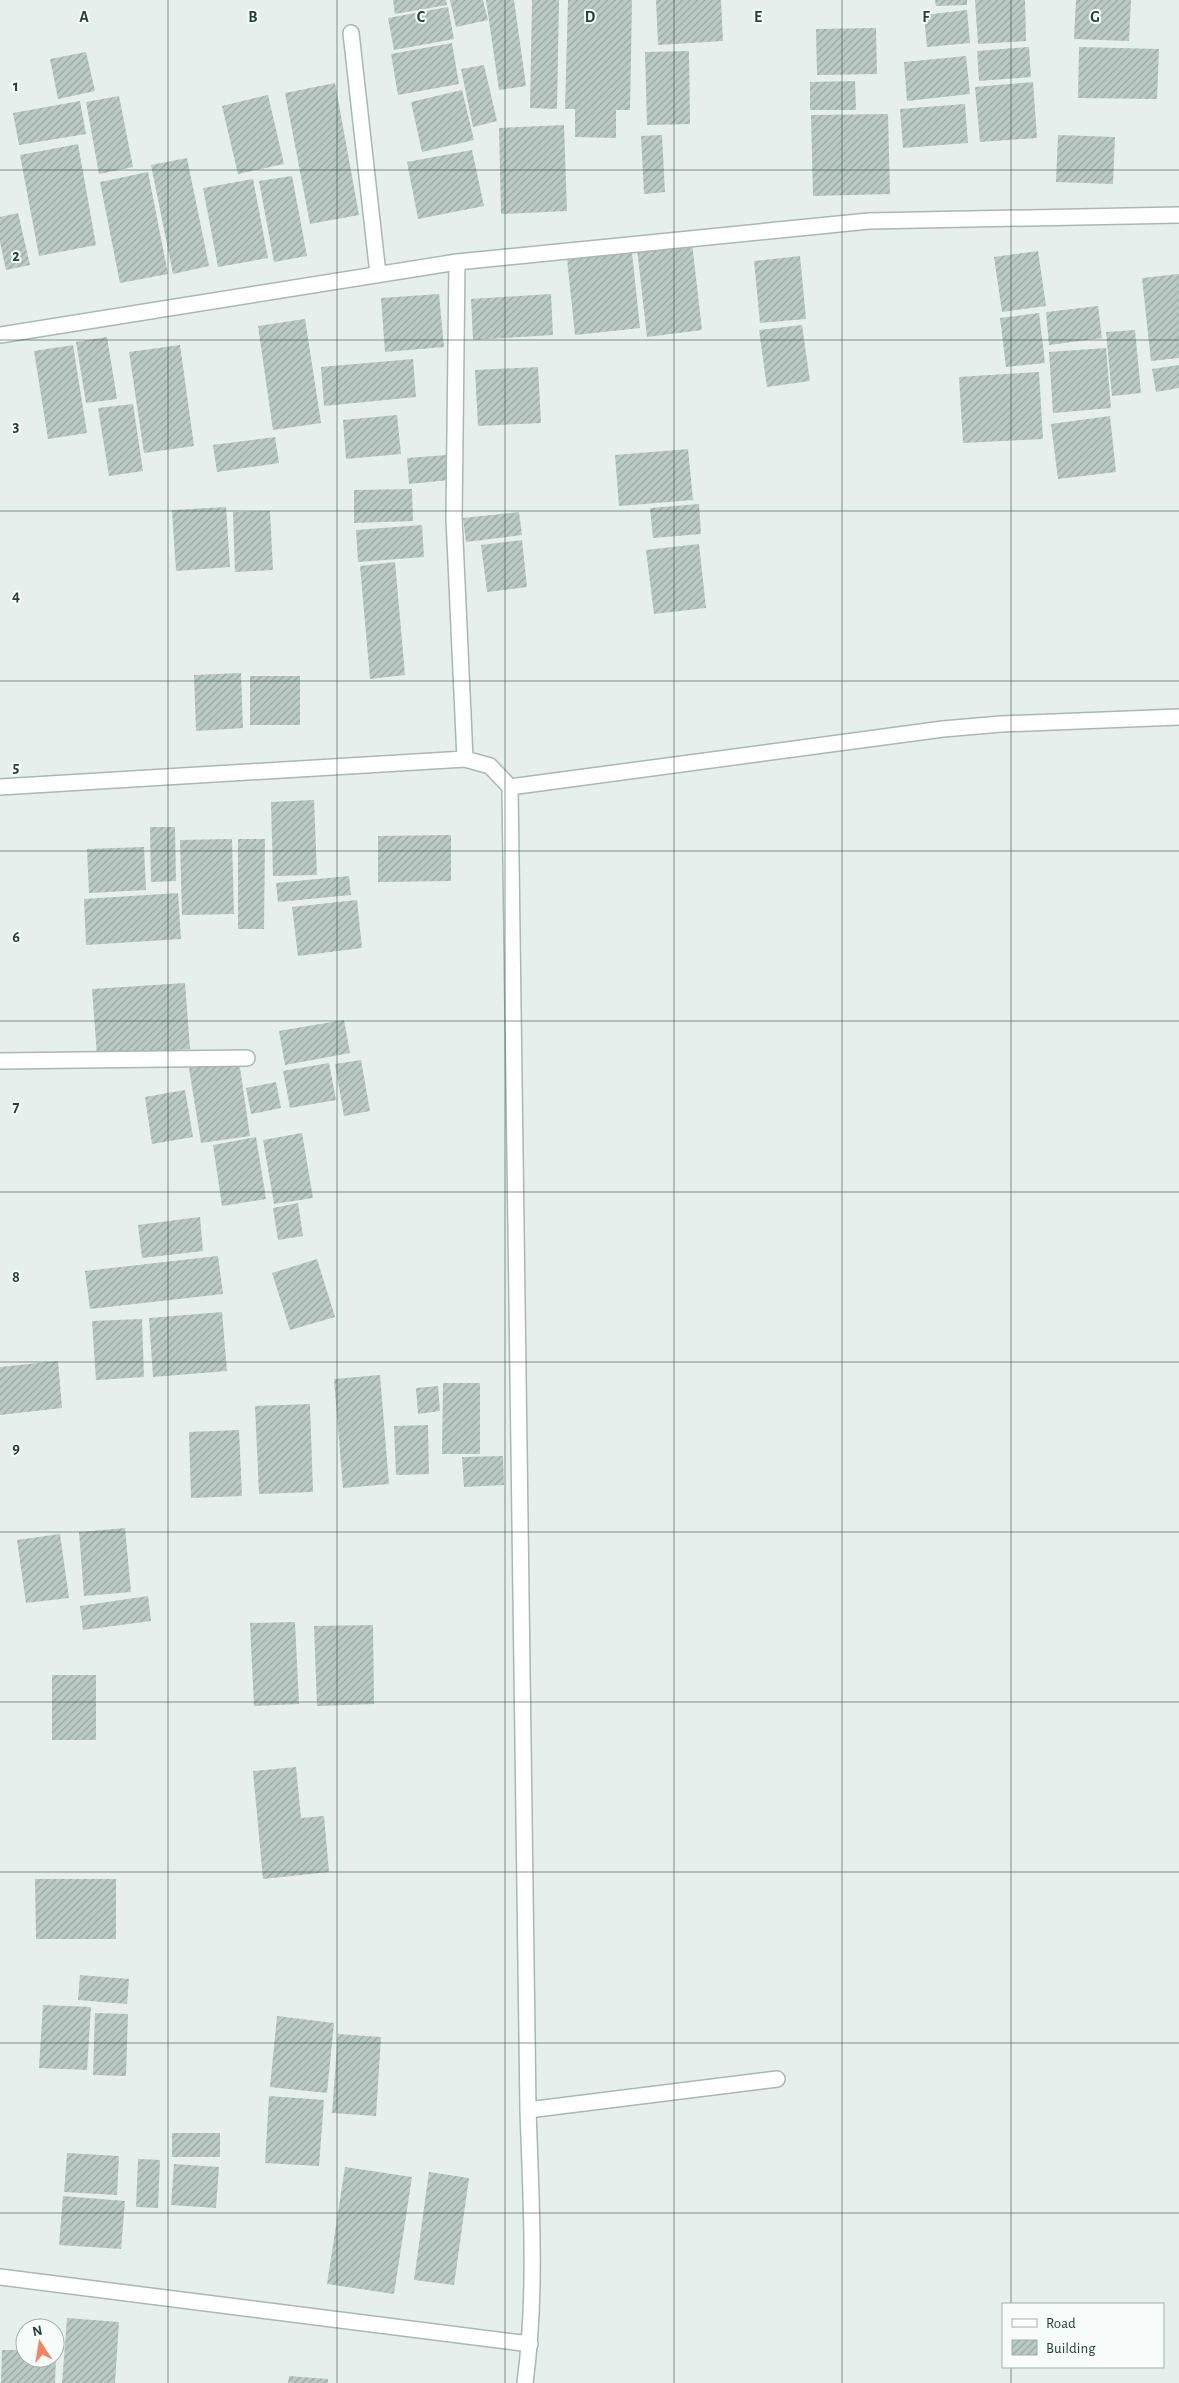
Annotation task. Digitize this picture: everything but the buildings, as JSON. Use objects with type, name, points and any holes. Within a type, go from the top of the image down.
[{"type":"street","points":[[350,33],[378,274]]},
{"type":"street","points":[[2,334],[457,262],[869,221],[1179,215]]},
{"type":"street","points":[[457,262],[454,518],[465,759]]},
{"type":"street","points":[[510,787],[943,729],[1001,724],[1179,718]]},
{"type":"street","points":[[0,787],[465,759],[490,766],[510,787],[528,2110],[532,2225],[530,2344],[525,2383]]},
{"type":"street","points":[[0,1060],[247,1058]]},
{"type":"street","points":[[528,2110],[776,2079]]},
{"type":"street","points":[[0,2277],[530,2344]]}]
